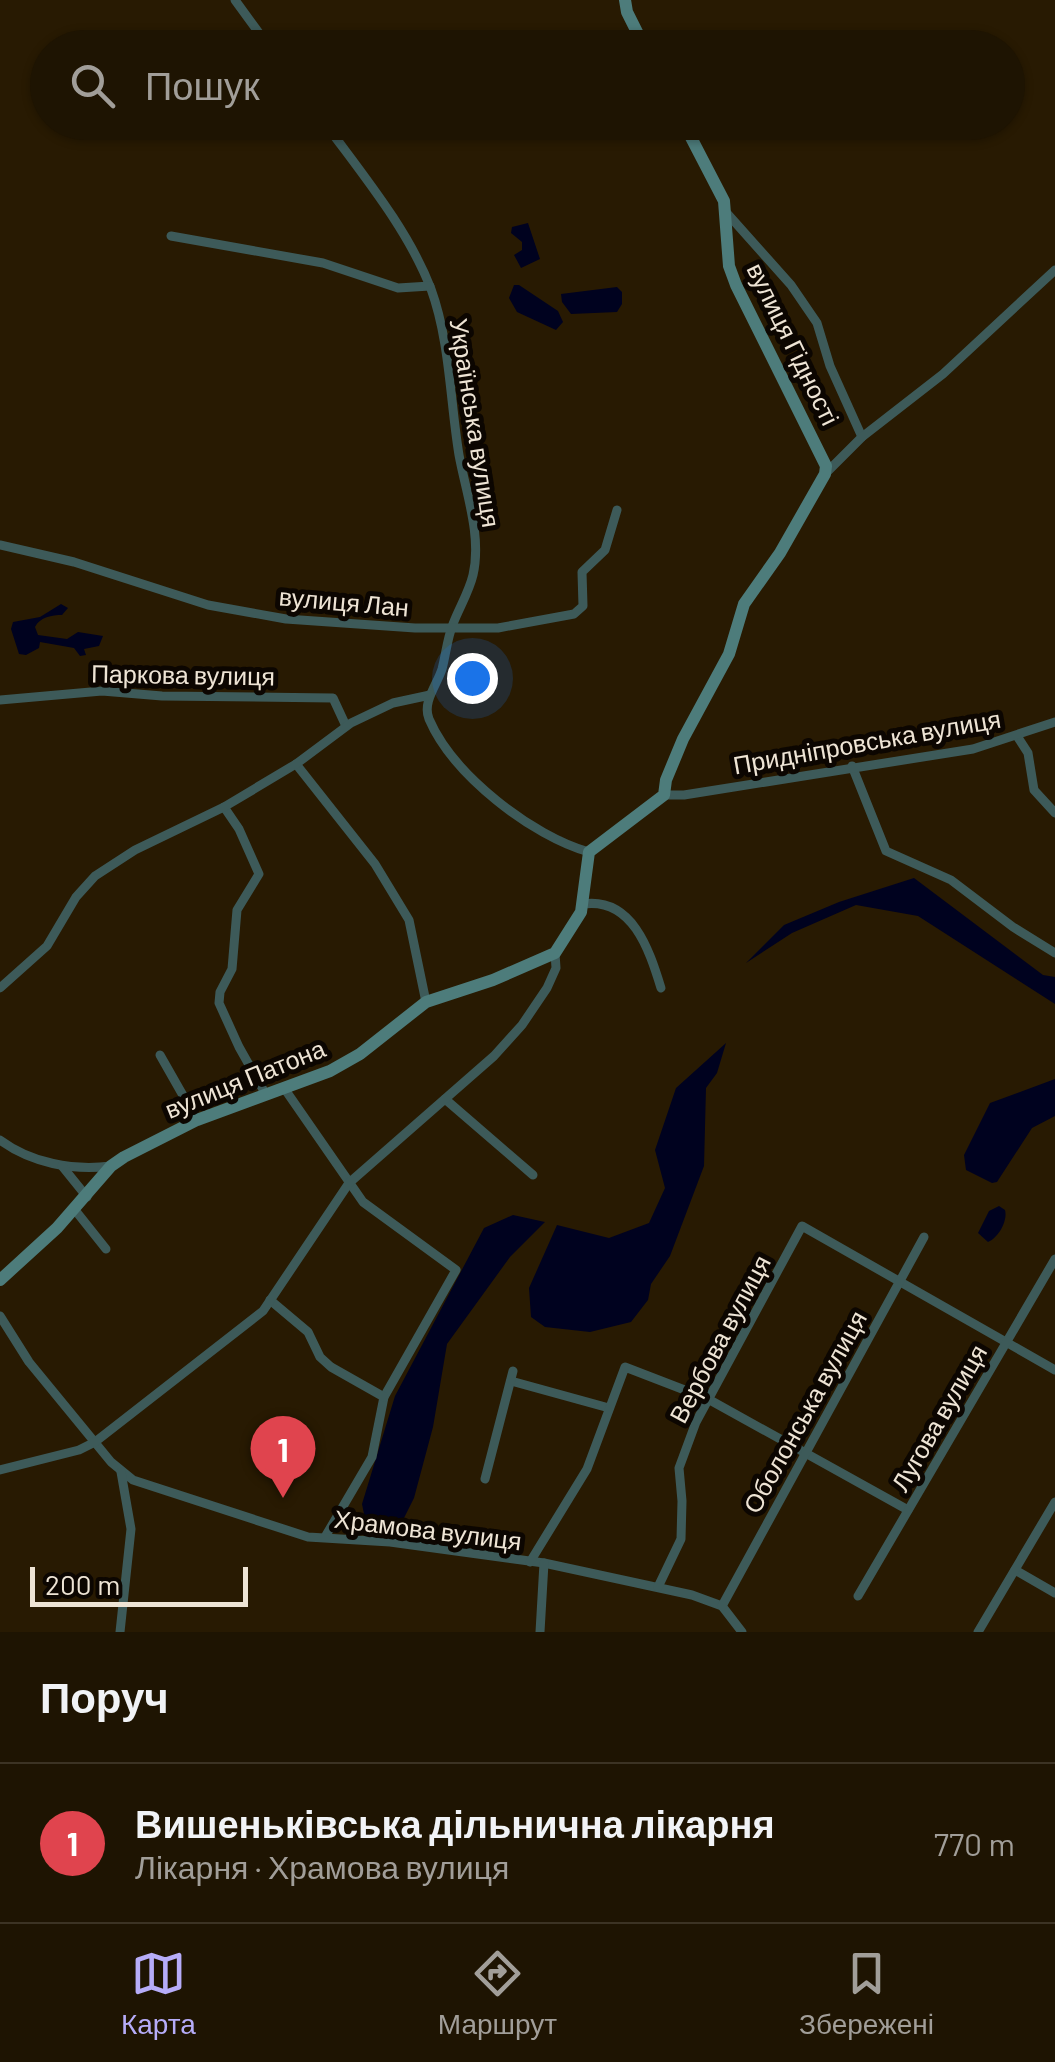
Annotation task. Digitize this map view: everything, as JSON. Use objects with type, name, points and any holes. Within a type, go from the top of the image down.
[{"type":"street","points":[[235,0],[257,30]]},
{"type":"street","points":[[624,4],[636,30]]},
{"type":"street","name":"Українська вулиця","points":[[337,140],[374,192],[430,286],[441,326],[476,558],[473,578],[451,628],[441,672],[430,695]]},
{"type":"street","name":"вулиця Гідності","points":[[692,140],[724,201],[729,266],[736,284],[752,323],[825,459],[825,474]]},
{"type":"street","points":[[726,211],[791,285],[817,323],[830,366],[862,438]]},
{"type":"street","points":[[171,236],[323,263],[398,288],[430,286]]},
{"type":"street","name":"вулиця Гідності","points":[[664,795],[683,739],[729,654],[744,604],[780,553],[825,474],[862,438],[943,374],[1055,270]]},
{"type":"street","name":"вулиця Лан","points":[[0,545],[74,562],[208,606],[286,619],[498,628],[574,614],[583,606],[582,572],[605,550],[617,510]]},
{"type":"street","name":"Паркова вулиця","points":[[0,700],[102,691],[162,696],[333,698],[346,726]]},
{"type":"street","points":[[0,988],[47,946],[76,898],[95,876],[135,850],[224,807],[296,764],[346,726],[394,703],[430,695],[428,716],[481,788],[516,817],[590,852]]},
{"type":"street","name":"Придніпровська вулиця","points":[[664,795],[973,749],[1055,722]]},
{"type":"street","points":[[1017,736],[1028,754],[1034,790],[1055,813]]},
{"type":"street","points":[[296,764],[374,864],[408,920],[426,1002]]},
{"type":"street","points":[[852,766],[886,852],[951,880],[1055,954]]},
{"type":"street","points":[[0,1470],[79,1450],[94,1442],[263,1311],[349,1183],[494,1056],[522,1024],[547,988],[556,968],[555,953],[576,925],[590,852],[664,795]]},
{"type":"street","points":[[224,807],[239,829],[258,874],[237,910],[232,970],[220,992],[219,1003],[238,1048],[265,1093]]},
{"type":"street","points":[[583,904],[600,901],[617,909],[632,924],[647,946],[661,988]]},
{"type":"street","name":"вулиця Патона","points":[[0,1280],[75,1210],[111,1166],[197,1120],[330,1071],[360,1054],[426,1002],[494,980],[555,953]]},
{"type":"street","points":[[160,1055],[197,1120]]},
{"type":"street","points":[[284,1088],[363,1202],[456,1270],[384,1397],[372,1456],[325,1537]]},
{"type":"street","points":[[445,1099],[533,1175]]},
{"type":"street","points":[[0,1140],[62,1166],[87,1197]]},
{"type":"street","name":"вулиця Патона","points":[[62,1166],[111,1166]]},
{"type":"street","points":[[75,1210],[106,1249]]},
{"type":"street","name":"Вербова вулиця","points":[[658,1586],[681,1538],[679,1468],[696,1422],[802,1226],[901,1280]]},
{"type":"street","name":"Оболонська вулиця","points":[[722,1606],[924,1237]]},
{"type":"street","name":"Лугова вулиця","points":[[858,1596],[1055,1259]]},
{"type":"street","points":[[901,1280],[1055,1370]]},
{"type":"street","points":[[270,1300],[308,1332],[320,1357],[331,1368],[384,1397]]},
{"type":"street","name":"Храмова вулиця","points":[[0,1316],[29,1362],[94,1442],[121,1472],[149,1486],[308,1537],[390,1542],[544,1564],[658,1586],[722,1606]]},
{"type":"street","points":[[530,1562],[587,1469],[624,1368],[708,1399],[908,1510]]},
{"type":"street","points":[[484,1479],[512,1376],[609,1408]]},
{"type":"street","points":[[120,1632],[132,1529],[121,1472]]},
{"type":"street","points":[[978,1632],[1055,1502]]},
{"type":"street","points":[[540,1632],[544,1564]]},
{"type":"street","points":[[1015,1570],[1055,1593]]},
{"type":"street","points":[[722,1606],[742,1632]]},
{"type":"water","points":[[528,223],[540,259],[521,268],[514,255],[522,250],[522,242],[511,233],[512,227]]},
{"type":"water","points":[[514,285],[558,311],[563,322],[556,330],[517,312],[509,298]]},
{"type":"water","points":[[617,287],[622,292],[622,304],[617,312],[571,314],[562,302],[561,294]]},
{"type":"water","points":[[61,604],[68,608],[62,615],[40,621],[35,627],[38,635],[67,639],[78,632],[103,636],[99,646],[84,649],[86,655],[80,656],[74,648],[40,642],[39,648],[19,654],[11,629],[13,622],[40,617]]},
{"type":"water","points":[[914,878],[1043,975],[1055,977],[1055,1004],[918,916],[856,905],[792,933],[746,963],[784,925]]},
{"type":"water","points":[[726,1043],[717,1073],[706,1088],[704,1166],[670,1256],[651,1284],[648,1300],[631,1322],[590,1332],[545,1327],[531,1317],[529,1288],[557,1225],[609,1238],[649,1223],[665,1188],[655,1150],[676,1088]]},
{"type":"water","points":[[1055,1079],[1055,1116],[1032,1128],[997,1182],[966,1170],[964,1155],[990,1103]]},
{"type":"water","points":[[999,1206],[1005,1210],[1004,1224],[988,1242],[978,1233],[989,1211]]},
{"type":"water","points":[[513,1215],[545,1222],[510,1257],[447,1344],[433,1427],[414,1498],[402,1522],[386,1532],[375,1532],[366,1524],[362,1504],[395,1396],[484,1228]]},
{"type":"place","name":"Вишеньківська дільнична лікарня","points":[[283,1498]]}]
